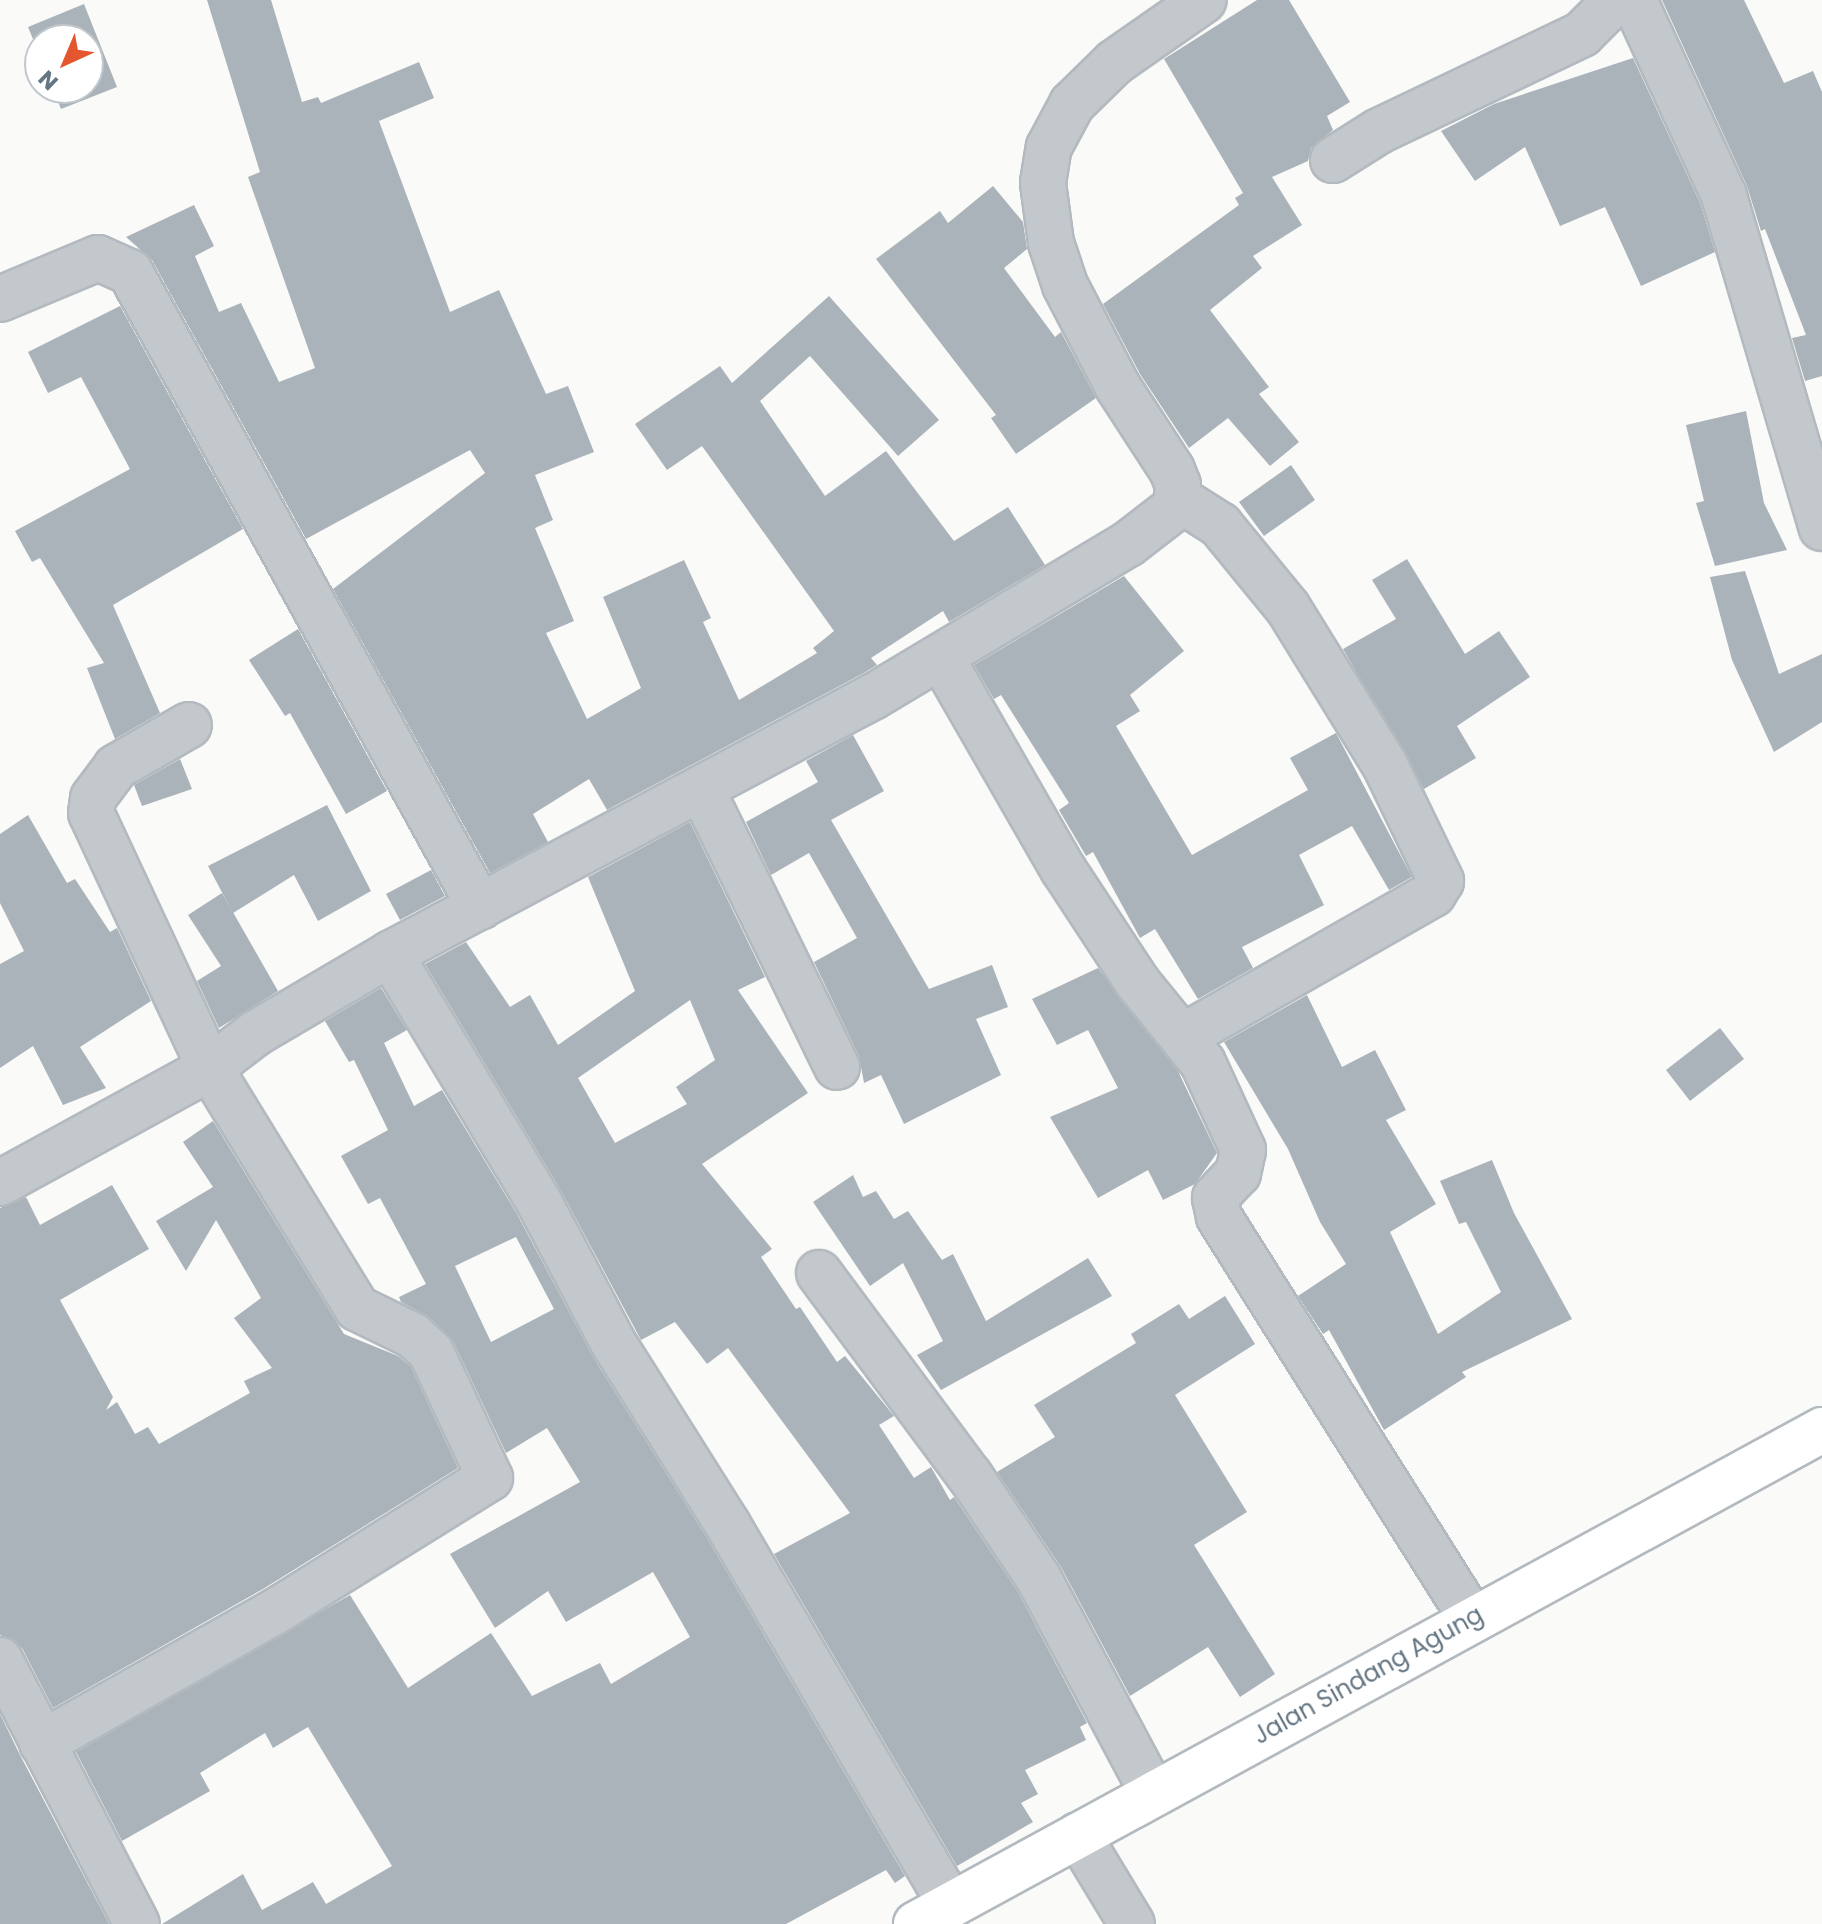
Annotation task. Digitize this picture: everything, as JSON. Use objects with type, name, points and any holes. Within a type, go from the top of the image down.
[{"type":"main road","name":"Jalan Sindang Agung","points":[[934,1915],[1472,1618],[1822,1430]]},
{"type":"street","points":[[1184,1036],[1433,894],[1441,881],[1385,765],[1288,608],[1220,525],[1179,499],[1172,470],[1118,387],[1065,285],[1051,243],[1043,183],[1049,147],[1072,104],[1115,62],[1204,0]]},
{"type":"street","points":[[1333,160],[1379,131],[1582,34],[1616,0]]},
{"type":"street","points":[[1634,0],[1724,196],[1822,528]]},
{"type":"street","points":[[0,299],[77,262],[98,258],[130,272],[480,907]]},
{"type":"street","points":[[0,1183],[210,1068],[256,1033],[390,954],[702,790],[941,657],[1128,544],[1179,499]]},
{"type":"street","points":[[941,657],[1063,869],[1138,983],[1203,1063],[1243,1150],[1238,1173],[1215,1198],[1219,1217],[1472,1618]]},
{"type":"street","points":[[42,1743],[276,1611],[490,1478],[431,1352],[412,1335],[357,1308],[210,1068],[91,813],[93,798],[116,767],[189,725]]},
{"type":"street","points":[[702,790],[837,1067]]},
{"type":"street","points":[[390,954],[539,1202],[614,1344],[728,1525],[934,1915]]},
{"type":"street","points":[[819,1273],[1031,1567],[1153,1793]]},
{"type":"street","points":[[0,1660],[137,1924]]},
{"type":"street","points":[[1078,1835],[1132,1924]]},
{"type":"building","points":[[207,0],[271,0],[302,102],[318,97],[321,103],[419,62],[434,98],[379,121],[450,312],[499,290],[546,394],[568,386],[594,452],[535,475],[553,520],[535,528],[574,621],[546,633],[587,719],[641,688],[603,597],[684,560],[711,618],[703,622],[739,700],[817,653],[813,648],[834,631],[702,446],[667,470],[635,424],[720,366],[732,383],[829,296],[939,420],[898,456],[810,356],[760,401],[825,496],[886,451],[954,541],[1008,507],[1045,565],[949,622],[943,611],[871,658],[877,665],[862,674],[607,810],[589,779],[533,814],[548,842],[490,873],[333,589],[485,473],[470,450],[306,539],[152,260],[126,237],[194,205],[214,246],[195,256],[219,312],[241,303],[279,382],[315,368],[248,177],[260,172]]},
{"type":"building","points":[[1257,0],[1289,0],[1350,102],[1327,116],[1333,130],[1311,148],[1308,161],[1272,177],[1302,225],[1253,256],[1262,268],[1210,310],[1269,387],[1259,394],[1299,442],[1270,466],[1228,418],[1189,448],[1140,374],[1103,304],[1239,205],[1235,198],[1243,193],[1164,59]]},
{"type":"building","points":[[1662,0],[1744,0],[1784,83],[1813,71],[1822,92],[1822,376],[1805,381],[1792,338],[1806,335],[1765,229],[1761,231],[1747,186]]},
{"type":"building","points":[[84,4],[92,24],[35,24]]},
{"type":"building","points":[[104,54],[117,87],[104,92]]},
{"type":"building","points":[[1633,58],[1701,205],[1715,252],[1641,286],[1605,207],[1560,226],[1525,147],[1475,181],[1441,131],[1494,104]]},
{"type":"building","points":[[993,186],[1023,222],[1027,249],[1004,268],[1055,337],[1061,332],[1096,398],[1016,454],[991,418],[996,415],[876,259],[940,211],[948,223]]},
{"type":"building","points":[[120,306],[243,529],[113,605],[160,713],[115,739],[87,668],[104,663],[40,558],[32,562],[15,531],[130,469],[81,377],[48,393],[28,352]]},
{"type":"building","points":[[1746,411],[1764,503],[1787,550],[1715,566],[1696,503],[1704,501],[1686,425]]},
{"type":"building","points":[[1291,465],[1315,500],[1264,536],[1239,502]]},
{"type":"building","points":[[1407,559],[1465,654],[1499,631],[1530,677],[1457,726],[1476,758],[1424,789],[1343,649],[1396,619],[1372,580]]},
{"type":"building","points":[[1745,571],[1779,674],[1822,654],[1822,722],[1774,752],[1732,660],[1710,577]]},
{"type":"building","points":[[1124,576],[1184,651],[1130,695],[1140,711],[1116,726],[1192,855],[1308,790],[1290,758],[1336,733],[1412,877],[1389,890],[1352,826],[1299,855],[1324,905],[1242,947],[1253,968],[1198,999],[1155,929],[1140,938],[1093,852],[1086,856],[1059,810],[1069,803],[1001,695],[994,699],[974,665]]},
{"type":"building","points":[[298,629],[387,791],[346,814],[290,713],[285,716],[249,660]]},
{"type":"building","points":[[853,735],[884,791],[831,820],[929,989],[992,965],[1008,1007],[976,1019],[1001,1075],[904,1124],[881,1075],[864,1083],[859,1056],[814,962],[857,938],[809,853],[771,875],[746,822],[818,782],[806,761]]},
{"type":"building","points":[[180,759],[192,789],[142,806],[134,785]]},
{"type":"building","points":[[327,805],[371,891],[318,921],[294,875],[233,913],[208,866]]},
{"type":"building","points":[[28,815],[67,883],[75,879],[110,932],[117,928],[151,1001],[80,1047],[106,1088],[63,1105],[33,1046],[0,1068],[0,964],[24,951],[0,903],[0,834]]},
{"type":"building","points":[[690,822],[765,977],[738,990],[808,1093],[702,1164],[772,1249],[761,1257],[796,1309],[800,1307],[837,1362],[845,1356],[894,1416],[879,1425],[914,1478],[931,1467],[950,1500],[954,1497],[1018,1592],[1087,1723],[1080,1727],[1086,1740],[1025,1770],[1038,1794],[1021,1803],[1033,1822],[957,1866],[774,1554],[850,1513],[728,1348],[707,1364],[675,1322],[641,1340],[560,1189],[425,964],[466,942],[510,1007],[530,995],[558,1045],[635,991],[588,877]],"holes":[[[690,1000],[715,1060],[676,1087],[687,1104],[615,1143],[578,1078]]]},
{"type":"building","points":[[431,870],[445,896],[400,920],[386,894]]},
{"type":"building","points":[[222,893],[278,991],[219,1028],[197,981],[221,966],[188,915]]},
{"type":"building","points":[[1098,968],[1178,1071],[1217,1153],[1195,1184],[1163,1200],[1148,1170],[1098,1198],[1050,1117],[1118,1088],[1088,1030],[1057,1045],[1032,999]]},
{"type":"building","points":[[381,988],[407,1030],[384,1043],[414,1106],[442,1090],[517,1214],[593,1357],[707,1538],[905,1876],[895,1883],[886,1870],[786,1924],[162,1924],[243,1874],[262,1910],[313,1882],[326,1904],[392,1866],[308,1727],[273,1748],[265,1733],[200,1773],[210,1791],[122,1841],[76,1752],[350,1595],[408,1688],[491,1633],[532,1696],[600,1663],[611,1684],[690,1637],[653,1572],[566,1622],[548,1591],[495,1628],[450,1554],[580,1482],[547,1428],[506,1453],[453,1341],[428,1316],[401,1302],[399,1297],[426,1284],[380,1198],[368,1204],[341,1156],[388,1130],[354,1060],[349,1062],[325,1021]],"holes":[[[516,1237],[554,1309],[491,1342],[455,1266]]]},
{"type":"building","points":[[1307,995],[1342,1067],[1375,1050],[1406,1110],[1386,1120],[1436,1204],[1390,1232],[1438,1334],[1501,1292],[1466,1222],[1459,1224],[1440,1181],[1492,1160],[1514,1213],[1572,1319],[1462,1372],[1466,1377],[1384,1430],[1329,1330],[1323,1334],[1298,1296],[1346,1264],[1320,1222],[1288,1149],[1224,1042]]},
{"type":"building","points":[[1720,1028],[1744,1059],[1690,1101],[1666,1070]]},
{"type":"building","points":[[213,1121],[344,1334],[398,1356],[411,1367],[458,1468],[263,1589],[53,1708],[22,1648],[0,1635],[0,1208],[26,1197],[40,1225],[112,1185],[149,1249],[60,1300],[113,1397],[106,1410],[117,1402],[135,1434],[148,1427],[159,1444],[250,1393],[244,1381],[272,1368],[234,1318],[261,1298],[216,1220],[186,1271],[156,1221],[213,1187],[183,1142]]},
{"type":"building","points":[[853,1175],[863,1197],[876,1191],[894,1219],[908,1211],[942,1260],[953,1254],[986,1321],[1088,1258],[1112,1296],[941,1390],[917,1355],[943,1341],[903,1263],[870,1286],[813,1202]]},
{"type":"building","points":[[1225,1296],[1255,1344],[1175,1395],[1247,1512],[1194,1545],[1275,1674],[1240,1697],[1208,1647],[1130,1696],[1061,1567],[997,1472],[1055,1437],[1034,1405],[1136,1343],[1131,1334],[1179,1304],[1189,1319]]},
{"type":"building","points":[[0,1714],[20,1755],[109,1924],[0,1924]]}]
